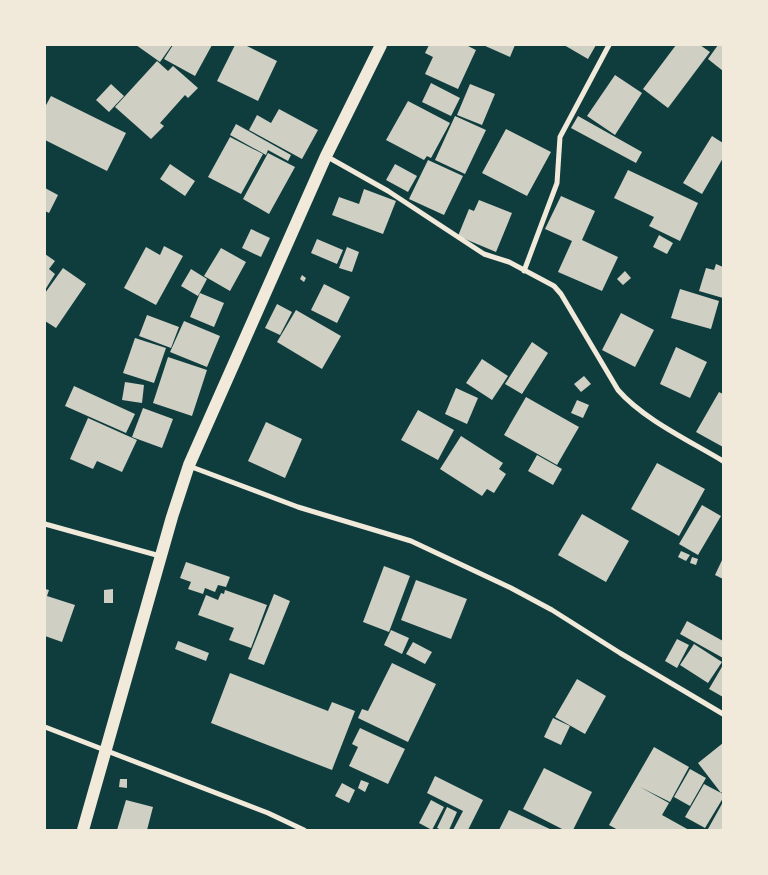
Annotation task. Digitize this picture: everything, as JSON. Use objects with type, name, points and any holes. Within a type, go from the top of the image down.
[{"type":"main road","points":[[83,830],[160,556],[189,465],[326,156],[381,45]]},
{"type":"street","points":[[524,271],[557,183],[560,137],[609,45]]},
{"type":"street","points":[[326,156],[388,192],[484,254],[509,262],[554,286],[561,294],[618,390],[625,398],[662,426],[723,461]]},
{"type":"street","points":[[189,465],[298,507],[411,541],[511,588],[552,610],[723,714]]},
{"type":"street","points":[[45,524],[160,556]]},
{"type":"street","points":[[45,727],[268,813],[304,830]]},
{"type":"building","points":[[136,45],[172,45],[160,62]]},
{"type":"building","points":[[173,45],[212,45],[195,76],[164,59]]},
{"type":"building","points":[[235,45],[245,45],[277,61],[258,101],[217,81]]},
{"type":"building","points":[[429,45],[466,45],[476,50],[458,89],[425,74],[433,57],[425,53]]},
{"type":"building","points":[[483,45],[515,45],[510,57]]},
{"type":"building","points":[[564,45],[596,45],[588,59]]},
{"type":"building","points":[[676,45],[700,45],[710,52],[668,108],[643,89]]},
{"type":"building","points":[[718,45],[723,45],[723,71],[708,59]]},
{"type":"building","points":[[157,61],[168,71],[173,66],[198,88],[188,98],[185,95],[160,123],[164,126],[151,139],[115,107]]},
{"type":"building","points":[[615,75],[642,93],[615,135],[587,116]]},
{"type":"building","points":[[431,83],[460,98],[451,116],[422,102]]},
{"type":"building","points":[[111,84],[124,96],[109,112],[96,100]]},
{"type":"building","points":[[470,84],[495,94],[482,125],[457,115]]},
{"type":"building","points":[[51,96],[126,133],[107,171],[45,140],[45,107]]},
{"type":"building","points":[[408,101],[450,123],[431,158],[427,156],[424,160],[386,140]]},
{"type":"building","points":[[279,109],[318,130],[302,159],[249,130],[257,115],[271,123]]},
{"type":"building","points":[[455,116],[486,130],[465,174],[435,160]]},
{"type":"building","points":[[578,116],[642,152],[636,163],[571,128]]},
{"type":"building","points":[[236,124],[291,155],[288,161],[268,150],[266,155],[230,135]]},
{"type":"building","points":[[506,129],[551,152],[527,196],[482,173]]},
{"type":"building","points":[[712,136],[723,143],[723,158],[702,194],[683,183]]},
{"type":"building","points":[[230,137],[263,154],[241,194],[208,177]]},
{"type":"building","points":[[268,153],[295,167],[269,214],[243,199]]},
{"type":"building","points":[[428,160],[463,176],[444,215],[409,199]]},
{"type":"building","points":[[170,164],[195,181],[185,196],[160,179]]},
{"type":"building","points":[[395,164],[417,176],[408,192],[386,180]]},
{"type":"building","points":[[628,170],[698,203],[680,241],[649,226],[654,217],[614,198]]},
{"type":"building","points":[[45,188],[58,195],[49,213],[45,211]]},
{"type":"building","points":[[364,189],[396,201],[383,234],[332,215],[339,197],[359,204]]},
{"type":"building","points":[[561,196],[595,211],[582,240],[618,257],[602,291],[558,272],[572,241],[545,229]]},
{"type":"building","points":[[479,200],[512,213],[496,252],[458,236],[469,209],[474,211]]},
{"type":"building","points":[[251,229],[270,238],[261,257],[242,248]]},
{"type":"building","points":[[659,235],[673,243],[667,254],[653,247]]},
{"type":"building","points":[[317,239],[343,250],[337,264],[311,253]]},
{"type":"building","points":[[164,246],[183,256],[156,305],[124,288],[146,247],[160,255]]},
{"type":"building","points":[[347,247],[359,252],[352,272],[339,268]]},
{"type":"building","points":[[221,248],[246,262],[230,291],[204,276]]},
{"type":"building","points":[[45,254],[55,261],[49,269],[55,274],[45,290]]},
{"type":"building","points":[[716,264],[723,267],[723,298],[699,291],[706,268],[714,270]]},
{"type":"building","points":[[63,268],[86,284],[56,328],[45,321],[45,293]]},
{"type":"building","points":[[191,269],[207,279],[198,296],[181,286]]},
{"type":"building","points":[[625,271],[631,278],[623,285],[617,279]]},
{"type":"building","points":[[302,275],[306,278],[304,282],[300,279]]},
{"type":"building","points":[[324,284],[350,297],[337,323],[311,310]]},
{"type":"building","points":[[680,289],[719,301],[711,329],[671,318]]},
{"type":"building","points":[[200,293],[224,303],[214,327],[190,317]]},
{"type":"building","points":[[277,304],[292,312],[280,335],[265,328]]},
{"type":"building","points":[[296,310],[341,336],[322,369],[277,342]]},
{"type":"building","points":[[621,313],[654,330],[635,367],[602,350]]},
{"type":"building","points":[[147,315],[179,327],[171,348],[139,336]]},
{"type":"building","points":[[184,321],[220,336],[207,367],[170,352]]},
{"type":"building","points":[[135,338],[166,348],[154,383],[123,373]]},
{"type":"building","points":[[532,342],[548,353],[522,394],[505,384]]},
{"type":"building","points":[[676,347],[707,362],[690,398],[660,384]]},
{"type":"building","points":[[168,357],[207,370],[192,416],[153,403]]},
{"type":"building","points":[[482,359],[508,376],[492,400],[466,383]]},
{"type":"building","points":[[584,376],[591,384],[581,392],[574,384]]},
{"type":"building","points":[[125,382],[144,385],[142,403],[122,400]]},
{"type":"building","points":[[74,386],[135,414],[126,433],[65,406]]},
{"type":"building","points":[[456,388],[478,398],[467,424],[445,414]]},
{"type":"building","points":[[719,392],[723,394],[723,447],[696,432]]},
{"type":"building","points":[[526,397],[579,427],[557,465],[504,435]]},
{"type":"building","points":[[577,400],[589,405],[583,418],[571,413]]},
{"type":"building","points":[[143,408],[173,419],[162,448],[132,437]]},
{"type":"building","points":[[418,410],[454,430],[438,460],[401,440]]},
{"type":"building","points":[[88,418],[137,440],[122,472],[97,461],[93,469],[70,459]]},
{"type":"building","points":[[266,422],[302,439],[285,478],[248,461]]},
{"type":"building","points":[[461,436],[503,463],[499,469],[506,474],[494,493],[487,489],[482,496],[440,469]]},
{"type":"building","points":[[537,455],[562,469],[553,485],[528,471]]},
{"type":"building","points":[[657,463],[705,489],[679,536],[631,509]]},
{"type":"building","points":[[702,505],[721,516],[698,555],[679,544]]},
{"type":"building","points":[[582,514],[629,541],[606,582],[558,555]]},
{"type":"building","points":[[681,551],[690,555],[686,561],[678,557]]},
{"type":"building","points":[[692,557],[698,559],[696,565],[690,563]]},
{"type":"building","points":[[723,558],[723,579],[715,575]]},
{"type":"building","points":[[186,562],[230,577],[226,587],[218,585],[215,592],[205,588],[203,594],[188,589],[191,582],[180,578]]},
{"type":"building","points":[[384,566],[410,576],[389,632],[363,622]]},
{"type":"building","points":[[416,580],[467,599],[451,639],[401,620]]},
{"type":"building","points":[[45,589],[49,590],[47,596],[75,605],[62,642],[45,636]]},
{"type":"building","points":[[113,589],[113,603],[104,603],[104,590]]},
{"type":"building","points":[[225,590],[267,605],[251,648],[229,640],[234,628],[198,615],[206,595],[218,600],[221,593],[224,594]]},
{"type":"building","points":[[274,594],[290,601],[264,665],[248,659]]},
{"type":"building","points":[[687,621],[723,641],[723,658],[680,634]]},
{"type":"building","points":[[391,630],[409,638],[402,654],[384,645]]},
{"type":"building","points":[[677,639],[689,645],[677,668],[665,661]]},
{"type":"building","points":[[178,641],[209,653],[206,661],[175,649]]},
{"type":"building","points":[[413,642],[432,652],[425,664],[406,654]]},
{"type":"building","points":[[694,644],[722,662],[708,683],[680,665]]},
{"type":"building","points":[[392,663],[436,684],[408,742],[358,718],[362,709],[368,711]]},
{"type":"building","points":[[723,665],[723,697],[709,689]]},
{"type":"building","points":[[230,673],[328,711],[332,702],[355,711],[332,770],[211,723]]},
{"type":"building","points":[[577,679],[606,696],[585,734],[555,717]]},
{"type":"building","points":[[553,718],[570,726],[561,745],[544,737]]},
{"type":"building","points":[[360,728],[405,749],[388,784],[349,766],[358,747],[352,744]]},
{"type":"building","points":[[723,743],[723,791],[721,793],[698,763]]},
{"type":"building","points":[[654,747],[689,767],[670,802],[640,787],[669,803],[662,815],[689,830],[618,830],[609,825]]},
{"type":"building","points":[[544,768],[592,792],[573,830],[564,830],[523,809]]},
{"type":"building","points":[[690,769],[706,778],[690,806],[674,797]]},
{"type":"building","points":[[435,776],[483,800],[468,830],[453,830],[463,811],[427,793]]},
{"type":"building","points":[[120,779],[127,779],[127,788],[119,787]]},
{"type":"building","points":[[361,780],[369,783],[365,792],[358,788]]},
{"type":"building","points":[[342,783],[355,790],[349,803],[335,796]]},
{"type":"building","points":[[704,784],[723,794],[723,798],[705,828],[685,817]]},
{"type":"building","points":[[126,800],[153,807],[147,830],[117,830]]},
{"type":"building","points":[[431,800],[444,807],[432,830],[419,823]]},
{"type":"building","points":[[723,802],[723,830],[708,829]]},
{"type":"building","points":[[447,807],[457,812],[449,830],[442,830],[437,828]]},
{"type":"building","points":[[509,810],[552,830],[499,830]]}]
